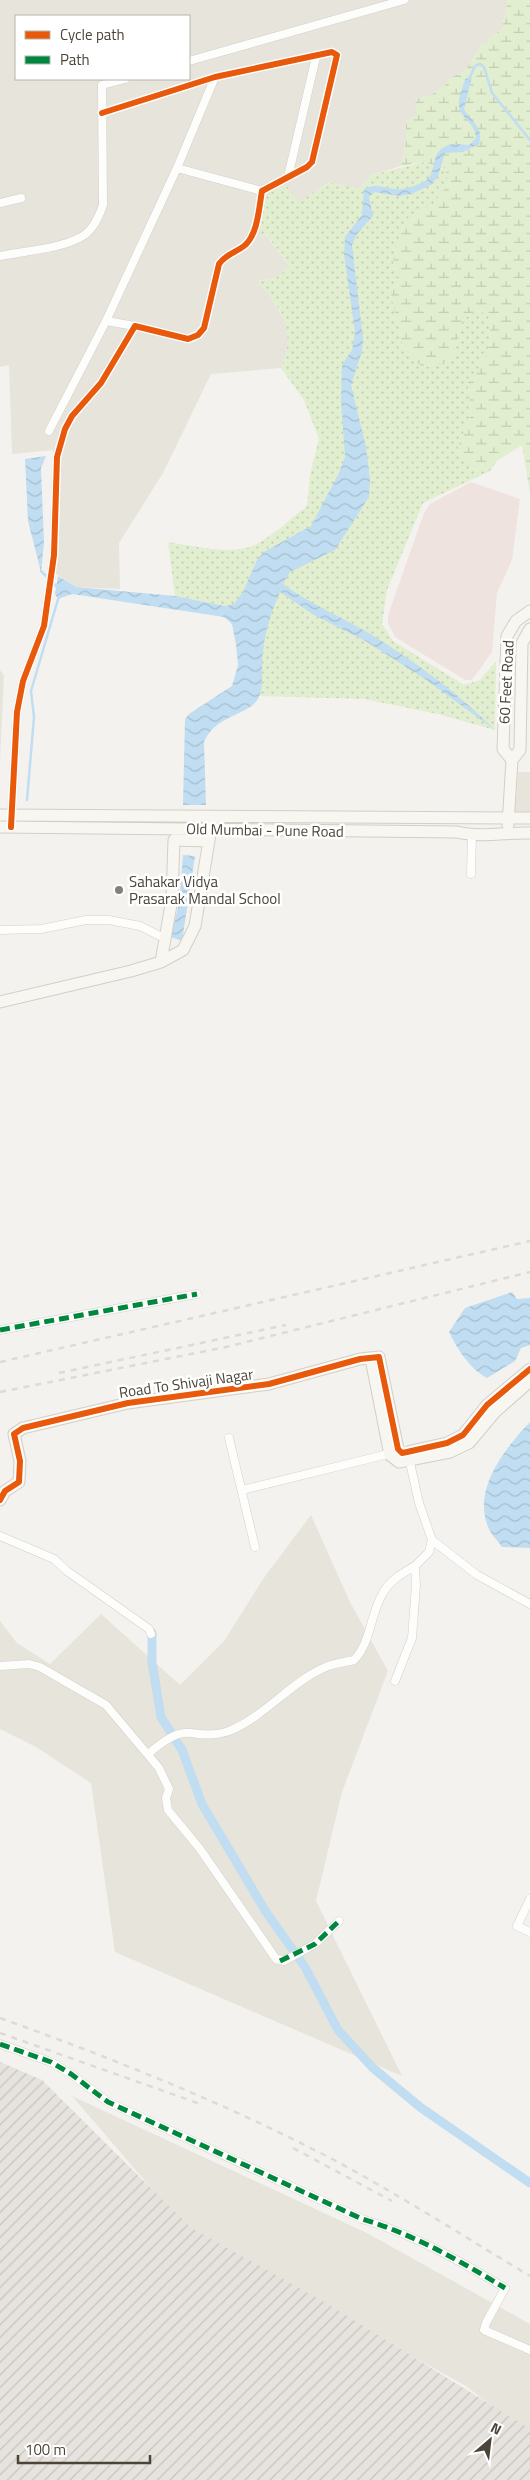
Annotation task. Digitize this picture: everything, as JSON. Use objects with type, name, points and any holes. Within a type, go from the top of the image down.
[{"type":"street","points":[[190,61],[404,0]]},
{"type":"street","points":[[102,112],[214,77],[316,57],[332,52],[337,55],[338,59],[312,162],[307,167],[262,191],[177,168]]},
{"type":"street","points":[[288,177],[316,57]]},
{"type":"street","points":[[49,431],[106,321],[177,168],[214,77]]},
{"type":"street","points":[[0,256],[46,248],[82,237],[99,217],[103,205],[102,85],[121,80]]},
{"type":"street","points":[[106,321],[135,326],[188,340],[198,335],[204,328],[208,316],[219,264],[224,256],[244,246],[250,240],[262,191]]},
{"type":"street","points":[[0,203],[20,198]]},
{"type":"street","points":[[6,827],[19,696],[44,626],[54,555],[57,457],[65,429],[72,416],[101,383],[135,326]]},
{"type":"street","name":"60 Feet Road","points":[[512,760],[503,749],[507,636],[516,621],[530,611]]},
{"type":"street","name":"60 Feet Road","points":[[507,832],[512,760],[520,750],[522,642],[530,629]]},
{"type":"street","name":"Old Mumbai - Pune Road","points":[[6,815],[530,818]]},
{"type":"street","points":[[0,1002],[160,962],[184,950],[196,926],[208,841],[212,829],[212,817]]},
{"type":"street","name":"Old Mumbai - Pune Road","points":[[6,827],[457,832],[472,836],[507,832],[530,833]]},
{"type":"street","points":[[160,962],[166,939],[172,899],[174,840],[169,833],[162,829]]},
{"type":"street","points":[[472,836],[472,874]]},
{"type":"street","points":[[174,840],[208,841]]},
{"type":"street","points":[[0,930],[41,929],[86,920],[109,920],[140,926],[166,939]]},
{"type":"street","points":[[0,1330],[197,1294]]},
{"type":"street","name":"Road To Shivaji Nagar","points":[[0,1500],[5,1490],[19,1482],[20,1461],[14,1434],[23,1428],[128,1404],[269,1384],[360,1359],[375,1358],[401,1454]]},
{"type":"street","points":[[242,1490],[447,1443],[464,1435],[488,1405],[530,1369]]},
{"type":"street","points":[[401,1454],[450,1452],[469,1443],[495,1412],[530,1382]]},
{"type":"street","points":[[228,1438],[255,1547]]},
{"type":"street","points":[[401,1454],[432,1540],[477,1575],[530,1604]]},
{"type":"street","points":[[0,1536],[54,1558],[67,1571],[149,1629],[151,1634]]},
{"type":"street","points":[[148,1754],[163,1741],[180,1734],[197,1735],[227,1731],[247,1722],[311,1675],[329,1665],[354,1660],[363,1647],[383,1593],[393,1580],[415,1566],[429,1552],[432,1540]]},
{"type":"street","points":[[395,1681],[412,1638],[415,1566]]},
{"type":"street","points":[[0,1666],[29,1664],[40,1667],[96,1699],[114,1714],[159,1768],[169,1789],[166,1798],[168,1810],[200,1849],[272,1956],[280,1961],[300,1953],[315,1944],[339,1921]]},
{"type":"street","points":[[530,1899],[517,1926],[530,1932]]},
{"type":"street","points":[[0,2044],[50,2062],[72,2074],[108,2102],[362,2219],[387,2226],[468,2266],[505,2288],[484,2330],[530,2350]]},
{"type":"shaded area","points":[[0,0],[508,0],[502,29],[482,44],[466,70],[449,79],[445,86],[432,94],[415,100],[418,115],[406,120],[406,143],[401,166],[372,175],[359,189],[329,182],[299,203],[265,234],[290,267],[275,278],[258,281],[272,299],[287,325],[289,342],[286,356],[281,368],[211,374],[163,473],[119,543],[120,589],[76,587],[50,570],[53,450],[12,454],[9,365],[0,367]]},
{"type":"shaded area","points":[[471,482],[520,499],[512,560],[497,593],[492,652],[475,676],[471,680],[465,680],[395,637],[388,623],[388,615],[424,513],[430,504]]},
{"type":"shaded area","points":[[0,670],[4,675],[0,761]]},
{"type":"shaded area","points":[[518,772],[530,772],[530,815],[515,815]]},
{"type":"shaded area","points":[[311,1515],[350,1602],[388,1671],[342,1792],[316,1901],[402,2076],[115,1952],[91,1783],[36,1747],[0,1729],[0,1621],[17,1643],[50,1664],[101,1614],[180,1685],[224,1641],[263,1579]]},
{"type":"shaded area","points":[[0,2062],[42,2080],[190,2227],[326,2303],[530,2429],[530,2480],[0,2480]]},
{"type":"shaded area","points":[[72,2096],[367,2233],[530,2324],[530,2436],[466,2386],[211,2246],[169,2209]]},
{"type":"green space","points":[[508,0],[530,0],[530,494],[522,445],[497,461],[490,471],[477,471],[463,461],[458,446],[471,415],[468,383],[485,358],[490,344],[488,315],[477,310],[462,320],[455,351],[444,364],[422,367],[403,347],[391,296],[396,277],[393,261],[405,220],[433,204],[449,183],[445,169],[424,162],[401,166],[406,143],[406,120],[417,115],[415,100],[432,94],[445,86],[448,79],[466,70],[482,44],[502,29]]},
{"type":"green space","points":[[424,162],[445,170],[449,183],[433,204],[405,220],[393,261],[396,277],[391,296],[422,367],[444,364],[455,351],[462,320],[477,310],[488,315],[491,336],[490,344],[485,358],[468,383],[471,415],[458,446],[463,461],[477,471],[490,471],[423,503],[387,590],[382,624],[393,641],[464,685],[480,680],[496,661],[495,730],[438,714],[364,699],[260,696],[262,664],[236,644],[232,624],[224,617],[225,606],[175,596],[168,542],[226,550],[246,548],[269,536],[307,506],[310,475],[319,439],[304,400],[281,368],[288,343],[287,332],[280,312],[258,281],[275,278],[290,267],[266,234],[261,238],[259,218],[266,195],[286,185],[299,202],[329,182],[359,189],[372,175]]},
{"type":"water","points":[[472,76],[464,109],[480,133],[479,144],[463,152],[445,153],[438,176],[431,185],[411,194],[400,196],[374,192],[369,197],[373,216],[357,234],[352,245],[363,339],[362,351],[351,385],[366,447],[370,479],[369,497],[335,550],[290,572],[283,584],[405,656],[452,691],[495,730],[425,679],[367,642],[314,615],[280,592],[265,636],[262,656],[261,693],[255,703],[224,720],[209,733],[204,742],[206,805],[183,805],[185,719],[189,714],[232,686],[238,665],[232,624],[224,617],[72,594],[58,599],[55,594],[58,576],[76,587],[175,596],[225,606],[234,604],[243,592],[257,560],[264,552],[311,526],[339,473],[345,457],[341,399],[342,365],[352,350],[355,332],[344,254],[345,237],[362,215],[364,189],[375,186],[402,189],[421,183],[429,178],[437,153],[441,149],[451,145],[469,145],[476,138],[473,128],[459,108],[460,94],[465,79]]},
{"type":"water","points":[[46,456],[41,468],[44,543],[41,572],[28,521],[25,459]]},
{"type":"water","points":[[183,855],[195,856],[182,941],[171,937],[179,903]]},
{"type":"water","points":[[512,1292],[517,1299],[530,1298],[530,1345],[521,1348],[515,1361],[487,1378],[465,1358],[449,1332],[465,1308]]},
{"type":"water","points":[[530,1422],[530,1548],[502,1547],[491,1533],[487,1524],[484,1510],[485,1496],[489,1482],[502,1456]]},
{"type":"waterway","points":[[468,81],[475,66],[480,64],[484,67],[492,93],[530,140]]},
{"type":"waterway","points":[[41,571],[58,588]]},
{"type":"waterway","points":[[27,800],[34,717],[31,691],[59,596]]},
{"type":"waterway","points":[[152,1633],[152,1662],[161,1717],[182,1750],[202,1804],[266,1912],[305,1967],[338,2030],[373,2068],[420,2107],[530,2183]]},
{"type":"railway","points":[[0,1362],[530,1241]]},
{"type":"railway","points":[[0,1392],[226,1347],[530,1272]]},
{"type":"railway","points":[[59,1373],[286,1325]]},
{"type":"railway","points":[[0,2018],[170,2083],[253,2120],[334,2160],[384,2188],[530,2276]]},
{"type":"railway","points":[[0,2033],[203,2105]]},
{"type":"railway","points":[[293,2148],[392,2201]]},
{"type":"marked path","points":[[0,1330],[197,1294]]},
{"type":"marked path","points":[[280,1961],[315,1944],[339,1921]]},
{"type":"marked path","points":[[0,2044],[51,2062],[71,2074],[108,2102],[362,2219],[418,2240],[505,2288]]},
{"type":"cycle path","points":[[11,827],[17,712],[23,681],[44,626],[54,555],[57,457],[65,429],[72,416],[101,383],[135,326],[188,339],[198,335],[204,328],[219,264],[249,241],[255,228],[262,191],[307,167],[312,162],[337,55],[332,52],[215,77],[102,113]]},
{"type":"cycle path","points":[[0,1500],[5,1491],[19,1482],[20,1461],[14,1434],[23,1428],[128,1403],[269,1384],[360,1359],[379,1357],[398,1449],[402,1453],[447,1443],[463,1435],[487,1405],[530,1369]]},
{"type":"place","name":"Sahakar Vidya Prasarak Mandal School","points":[[119,890]]}]
